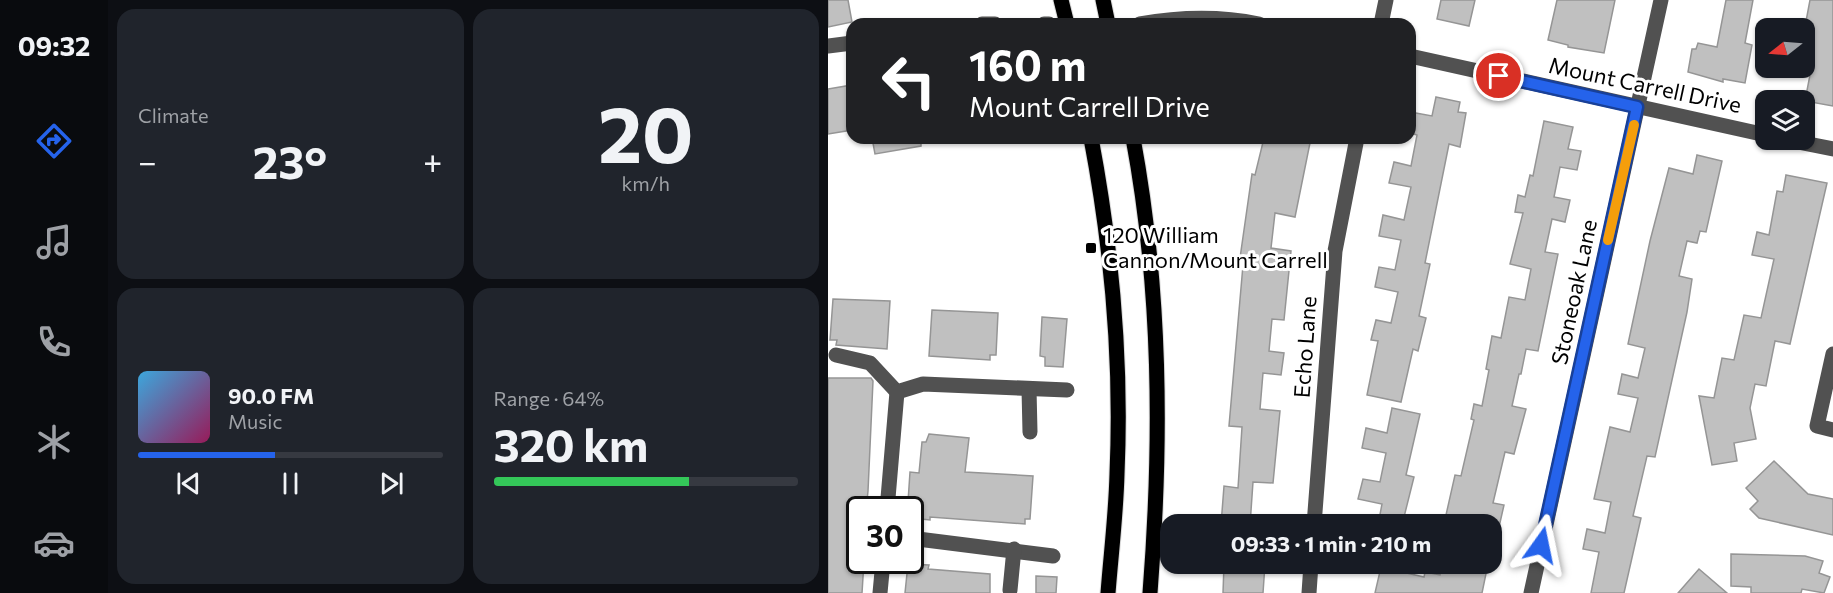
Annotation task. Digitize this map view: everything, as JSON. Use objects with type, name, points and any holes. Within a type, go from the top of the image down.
[{"type":"main road","points":[[1061,0],[1066,18]]},
{"type":"main road","points":[[1103,0],[1107,18]]},
{"type":"main road","points":[[1092,144],[1108,245],[1118,351],[1117,475],[1108,593]]},
{"type":"main road","points":[[1134,144],[1151,260],[1158,371],[1158,473],[1150,593]]},
{"type":"street","points":[[1382,18],[1386,0]]},
{"type":"street","name":"Stoneoak Lane","points":[[1531,593],[1661,0]]},
{"type":"street","points":[[1183,18],[1219,18]]},
{"type":"street","points":[[828,46],[846,44]]},
{"type":"street","name":"Mount Carrell Drive","points":[[1416,57],[1755,133]]},
{"type":"street","name":"Echo Lane","points":[[1315,514],[1338,226],[1356,144]]},
{"type":"street","points":[[1815,145],[1833,149]]},
{"type":"street","points":[[1833,354],[1817,426],[1833,430]]},
{"type":"street","points":[[836,355],[870,363],[897,392],[888,496]]},
{"type":"street","points":[[897,392],[923,384],[1067,390]]},
{"type":"street","points":[[1029,389],[1030,432]]},
{"type":"street","points":[[924,539],[1014,549],[1053,556]]},
{"type":"street","points":[[1010,590],[1014,549]]},
{"type":"street","points":[[880,593],[882,574]]},
{"type":"street","points":[[1309,593],[1310,574]]},
{"type":"building","points":[[828,0],[848,0],[851,18],[846,18],[846,23],[828,27]]},
{"type":"building","points":[[1441,0],[1475,0],[1469,26],[1437,19]]},
{"type":"building","points":[[1557,0],[1615,0],[1604,53],[1568,47],[1568,45],[1548,40]]},
{"type":"building","points":[[1726,0],[1753,0],[1745,43],[1752,45],[1745,83],[1723,79],[1723,82],[1688,72],[1692,49],[1696,49],[1698,43],[1717,47]]},
{"type":"building","points":[[1810,0],[1833,0],[1833,106],[1815,103],[1815,90],[1807,90],[1809,78],[1815,78],[1815,18],[1807,18]]},
{"type":"building","points":[[846,86],[846,131],[828,134],[828,89]]},
{"type":"building","points":[[1436,97],[1460,102],[1458,112],[1466,113],[1460,147],[1449,144],[1425,263],[1430,264],[1419,316],[1426,318],[1418,351],[1413,349],[1401,402],[1367,395],[1378,341],[1371,340],[1376,320],[1391,323],[1398,292],[1375,287],[1379,267],[1395,270],[1401,240],[1379,236],[1383,215],[1404,220],[1411,187],[1389,183],[1394,162],[1411,166],[1417,135],[1416,113],[1432,116]]},
{"type":"building","points":[[1544,121],[1573,127],[1568,149],[1581,151],[1577,170],[1560,167],[1554,197],[1570,200],[1565,222],[1552,219],[1545,252],[1558,254],[1538,351],[1526,349],[1512,406],[1526,409],[1514,454],[1505,452],[1493,503],[1504,505],[1502,514],[1446,514],[1455,475],[1461,476],[1474,420],[1471,419],[1474,404],[1482,406],[1489,370],[1486,369],[1492,336],[1501,338],[1509,297],[1525,300],[1531,269],[1510,264],[1523,213],[1515,212],[1518,195],[1525,197],[1530,175],[1533,176]]},
{"type":"building","points":[[873,144],[921,144],[921,146],[875,154]]},
{"type":"building","points":[[1263,144],[1310,144],[1295,217],[1275,213],[1271,248],[1291,251],[1284,320],[1272,319],[1269,351],[1284,353],[1281,375],[1263,373],[1260,409],[1280,411],[1273,483],[1253,482],[1251,514],[1222,514],[1224,486],[1238,488],[1242,427],[1229,426],[1243,265],[1239,265],[1252,174],[1255,175]]},
{"type":"building","points":[[1697,155],[1722,161],[1706,232],[1700,231],[1697,243],[1687,241],[1679,276],[1692,279],[1687,312],[1655,457],[1647,456],[1633,516],[1641,518],[1624,593],[1591,593],[1599,552],[1583,549],[1587,529],[1605,533],[1611,502],[1594,499],[1610,427],[1630,432],[1638,398],[1618,394],[1622,374],[1638,378],[1645,348],[1628,344],[1650,241],[1669,168],[1693,174]]},
{"type":"building","points":[[1786,175],[1827,183],[1790,344],[1775,341],[1766,386],[1755,384],[1750,408],[1756,439],[1734,443],[1737,461],[1712,465],[1699,396],[1714,398],[1722,358],[1734,360],[1744,315],[1761,318],[1774,259],[1752,255],[1757,232],[1769,235],[1777,191],[1783,192]]},
{"type":"building","points":[[833,299],[890,301],[887,349],[836,345],[837,340],[830,340]]},
{"type":"building","points":[[932,310],[998,313],[996,355],[990,355],[990,360],[929,356]]},
{"type":"building","points":[[1042,317],[1067,319],[1063,367],[1045,366],[1045,357],[1040,356]]},
{"type":"building","points":[[828,378],[871,378],[873,381],[867,496],[846,496],[846,574],[863,574],[862,593],[828,593]]},
{"type":"building","points":[[1392,408],[1420,414],[1406,475],[1414,477],[1405,514],[1380,514],[1382,504],[1358,499],[1363,479],[1380,482],[1386,453],[1362,448],[1366,428],[1387,433]]},
{"type":"building","points":[[929,434],[969,438],[965,472],[1033,476],[1030,519],[1025,519],[1025,524],[930,517],[930,520],[924,519],[924,496],[908,496],[910,472],[919,473],[922,442],[926,442]]},
{"type":"building","points":[[1774,461],[1808,494],[1833,499],[1833,535],[1759,518],[1750,509],[1758,501],[1746,488]]},
{"type":"building","points":[[1731,554],[1805,556],[1823,561],[1819,573],[1830,577],[1824,593],[1802,589],[1801,593],[1751,593],[1751,587],[1731,586]]},
{"type":"building","points":[[924,565],[929,565],[928,569],[990,574],[990,593],[905,593],[907,574],[924,574]]},
{"type":"building","points":[[1699,569],[1727,593],[1678,593]]},
{"type":"building","points":[[1224,574],[1264,574],[1263,593],[1223,593]]},
{"type":"building","points":[[1379,574],[1411,574],[1424,577],[1425,574],[1486,574],[1482,593],[1375,593]]},
{"type":"building","points":[[1036,576],[1057,577],[1056,593],[1036,593]]},
{"type":"slow traffic","points":[[1608,240],[1634,125]]},
{"type":"place","name":"120 William Cannon/Mount Carrell","points":[[1091,248]]},
{"type":"route","points":[[1499,76],[1637,107],[1541,545]]}]
